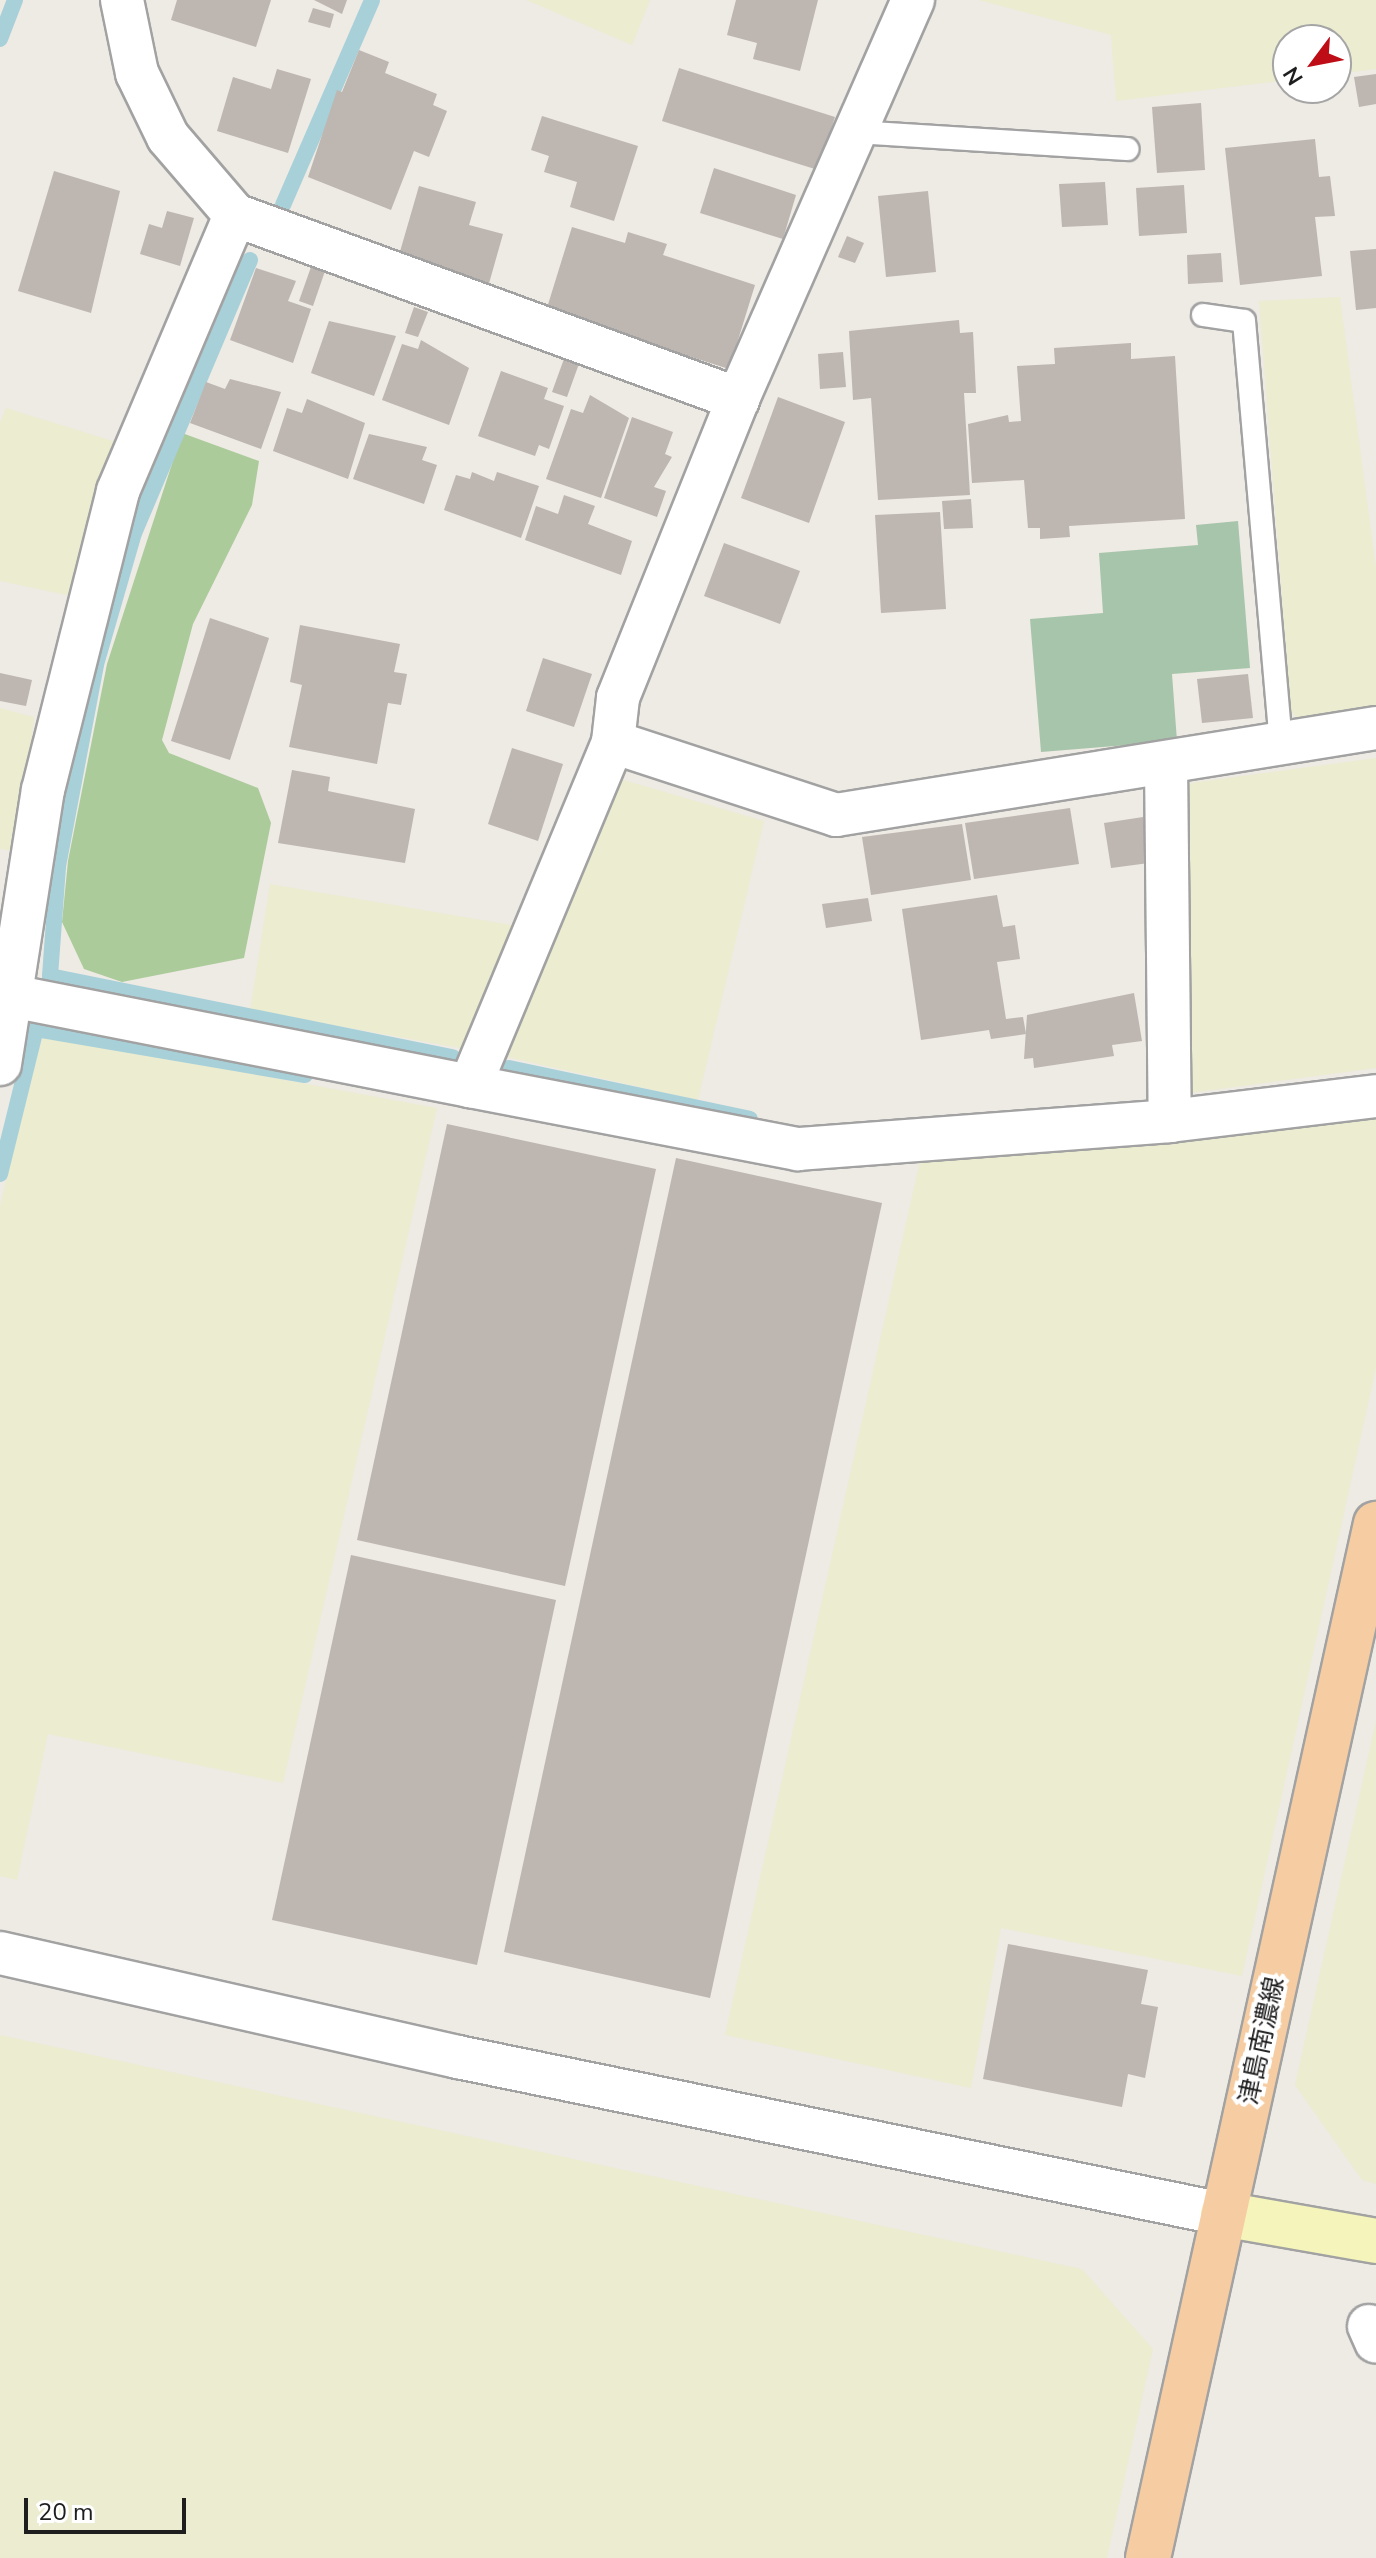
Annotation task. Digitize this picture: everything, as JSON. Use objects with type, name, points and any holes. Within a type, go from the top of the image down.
[{"type":"main road","name":"津島南濃線","points":[[1148,2558],[1376,1524]]},
{"type":"street","points":[[122,0],[137,73],[168,137],[235,215],[738,399]]},
{"type":"street","points":[[470,1086],[613,742],[618,698],[738,399],[913,0]]},
{"type":"street","points":[[0,1064],[16,997],[43,790],[118,491],[235,215]]},
{"type":"street","points":[[613,742],[836,815],[1376,728]]},
{"type":"street","points":[[1166,763],[1170,1121]]},
{"type":"street","points":[[16,997],[798,1149],[1170,1121],[1376,1096]]},
{"type":"street","points":[[0,1953],[458,2057],[1223,2214],[1376,2241]]},
{"type":"lane","points":[[855,132],[1127,149]]},
{"type":"lane","points":[[1203,315],[1244,321],[1281,745]]},
{"type":"green space","points":[[526,0],[650,0],[632,45]]},
{"type":"green space","points":[[978,0],[1376,0],[1376,69],[1352,72],[1352,24],[1272,24],[1272,82],[1116,101],[1111,35]]},
{"type":"green space","points":[[1340,297],[1376,568],[1376,709],[1302,724],[1291,711],[1259,301]]},
{"type":"green space","points":[[6,408],[116,442],[71,596],[0,581],[0,423]]},
{"type":"green space","points":[[182,433],[259,461],[252,505],[193,624],[162,740],[169,753],[258,788],[271,823],[244,958],[122,982],[84,969],[62,922],[68,861],[107,664]]},
{"type":"green space","points":[[1238,521],[1250,668],[1172,674],[1177,741],[1041,752],[1030,619],[1103,613],[1099,553],[1198,545],[1196,525]]},
{"type":"green space","points":[[0,708],[34,717],[19,852],[0,849]]},
{"type":"green space","points":[[1376,758],[1376,1068],[1183,1094],[1175,799],[1191,783]]},
{"type":"green space","points":[[617,778],[764,821],[698,1100],[507,1057]]},
{"type":"green space","points":[[270,884],[523,927],[471,1050],[250,1010]]},
{"type":"green space","points":[[40,1035],[437,1108],[283,1783],[48,1734],[17,1880],[0,1876],[0,1206]]},
{"type":"green space","points":[[1376,1110],[1376,1368],[1242,1976],[1001,1928],[971,2088],[725,2035],[921,1156],[1153,1146]]},
{"type":"green space","points":[[1376,1721],[1376,2184],[1362,2180],[1295,2085]]},
{"type":"green space","points":[[0,2035],[1082,2269],[1153,2349],[1107,2558],[0,2558]]},
{"type":"building","points":[[177,0],[271,0],[256,47],[171,20]]},
{"type":"building","points":[[314,0],[347,0],[342,14]]},
{"type":"building","points":[[736,0],[818,0],[800,71],[753,59],[757,43],[727,35]]},
{"type":"building","points":[[313,8],[334,14],[330,28],[308,22]]},
{"type":"building","points":[[359,50],[389,62],[385,73],[437,94],[433,105],[447,111],[429,157],[414,151],[391,210],[308,177],[337,90],[342,92]]},
{"type":"building","points":[[679,68],[835,117],[818,170],[662,121]]},
{"type":"building","points":[[277,69],[311,79],[288,153],[217,131],[233,77],[271,89]]},
{"type":"building","points":[[1376,74],[1376,104],[1359,107],[1354,77]]},
{"type":"building","points":[[1201,103],[1205,170],[1157,173],[1152,107]]},
{"type":"building","points":[[542,116],[638,146],[614,221],[570,207],[577,182],[544,172],[549,156],[531,150]]},
{"type":"building","points":[[1315,139],[1319,177],[1330,176],[1335,216],[1315,217],[1322,276],[1240,285],[1225,148]]},
{"type":"building","points":[[714,168],[796,195],[783,239],[700,213]]},
{"type":"building","points":[[54,171],[120,191],[91,313],[18,291]]},
{"type":"building","points":[[1105,182],[1108,225],[1062,227],[1059,184]]},
{"type":"building","points":[[1184,185],[1187,233],[1139,236],[1136,188]]},
{"type":"building","points":[[419,186],[476,202],[469,225],[503,234],[488,287],[397,262]]},
{"type":"building","points":[[928,191],[936,272],[886,277],[878,196]]},
{"type":"building","points":[[167,211],[194,218],[180,266],[140,254],[149,224],[162,228]]},
{"type":"building","points":[[572,227],[625,243],[628,232],[667,244],[663,255],[755,285],[729,369],[546,311]]},
{"type":"building","points":[[847,236],[864,243],[855,263],[838,257]]},
{"type":"building","points":[[1376,249],[1376,308],[1356,310],[1350,251]]},
{"type":"building","points":[[1221,253],[1223,282],[1188,284],[1187,255]]},
{"type":"building","points":[[311,267],[325,271],[313,306],[299,301]]},
{"type":"building","points":[[256,268],[296,281],[288,301],[311,309],[293,363],[230,340]]},
{"type":"building","points":[[414,307],[428,312],[418,337],[405,333]]},
{"type":"building","points":[[959,320],[960,333],[973,332],[976,393],[964,393],[970,495],[878,500],[871,398],[853,400],[849,331]]},
{"type":"building","points":[[329,321],[396,336],[374,396],[311,373]]},
{"type":"building","points":[[421,340],[469,368],[449,425],[382,400],[402,344],[418,349]]},
{"type":"building","points":[[1131,343],[1131,359],[1175,356],[1185,519],[1069,526],[1070,537],[1040,539],[1040,528],[1028,528],[1024,480],[972,483],[968,424],[1008,415],[1009,422],[1021,421],[1017,366],[1055,364],[1054,348]]},
{"type":"building","points":[[843,352],[846,387],[820,389],[818,354]]},
{"type":"building","points":[[565,356],[580,361],[567,397],[552,392]]},
{"type":"building","points":[[501,371],[548,388],[544,399],[564,406],[549,449],[539,445],[535,456],[478,436]]},
{"type":"building","points":[[230,379],[281,392],[261,449],[190,423],[206,382],[225,389]]},
{"type":"building","points":[[590,395],[629,418],[601,498],[546,479],[571,409],[583,413]]},
{"type":"building","points":[[778,397],[845,422],[809,523],[741,498]]},
{"type":"building","points":[[307,399],[365,423],[348,479],[273,451],[287,408],[302,413]]},
{"type":"building","points":[[632,417],[673,432],[665,454],[672,457],[654,487],[666,491],[657,517],[604,498]]},
{"type":"building","points":[[369,434],[427,447],[422,460],[437,465],[424,504],[353,479]]},
{"type":"building","points":[[472,472],[494,481],[497,472],[539,486],[521,538],[444,510],[456,475],[470,479]]},
{"type":"building","points":[[564,495],[595,506],[588,524],[632,541],[621,575],[525,540],[536,506],[558,514]]},
{"type":"building","points":[[971,499],[973,528],[944,529],[942,501]]},
{"type":"building","points":[[940,512],[946,609],[881,613],[875,515]]},
{"type":"building","points":[[724,543],[800,571],[780,624],[704,596]]},
{"type":"building","points":[[210,618],[269,638],[230,760],[171,741]]},
{"type":"building","points":[[300,625],[400,644],[394,672],[407,674],[401,705],[388,703],[377,764],[289,747],[302,685],[290,682]]},
{"type":"building","points":[[543,658],[592,674],[574,727],[526,711]]},
{"type":"building","points":[[0,673],[32,680],[26,706],[0,701]]},
{"type":"building","points":[[1248,674],[1253,718],[1202,723],[1197,679]]},
{"type":"building","points":[[512,748],[563,764],[538,841],[488,824]]},
{"type":"building","points":[[292,770],[330,777],[328,791],[415,809],[405,863],[278,843]]},
{"type":"building","points":[[1070,808],[1079,864],[974,879],[965,823]]},
{"type":"building","points":[[1143,817],[1149,863],[1111,868],[1104,823]]},
{"type":"building","points":[[962,824],[971,880],[871,895],[862,837]]},
{"type":"building","points":[[997,895],[1003,927],[1015,925],[1020,959],[997,962],[1006,1019],[1023,1017],[1026,1034],[991,1039],[989,1030],[921,1040],[902,909]]},
{"type":"building","points":[[868,898],[872,921],[826,928],[822,904]]},
{"type":"building","points":[[1134,993],[1142,1041],[1112,1045],[1114,1056],[1034,1068],[1033,1058],[1024,1059],[1027,1015]]},
{"type":"building","points":[[447,1124],[656,1169],[565,1586],[357,1540]]},
{"type":"building","points":[[676,1158],[882,1203],[710,1998],[504,1952]]},
{"type":"building","points":[[351,1555],[556,1600],[477,1965],[272,1920]]},
{"type":"building","points":[[1008,1944],[1148,1970],[1141,2004],[1158,2007],[1145,2078],[1128,2074],[1122,2107],[983,2079]]},
{"type":"waterway","points":[[0,39],[15,0]]},
{"type":"waterway","points":[[283,205],[372,0]]},
{"type":"waterway","points":[[250,260],[134,533],[96,665],[58,867],[50,976],[453,1057]]},
{"type":"waterway","points":[[0,1174],[36,1029],[305,1075]]},
{"type":"waterway","points":[[509,1068],[750,1119]]}]
